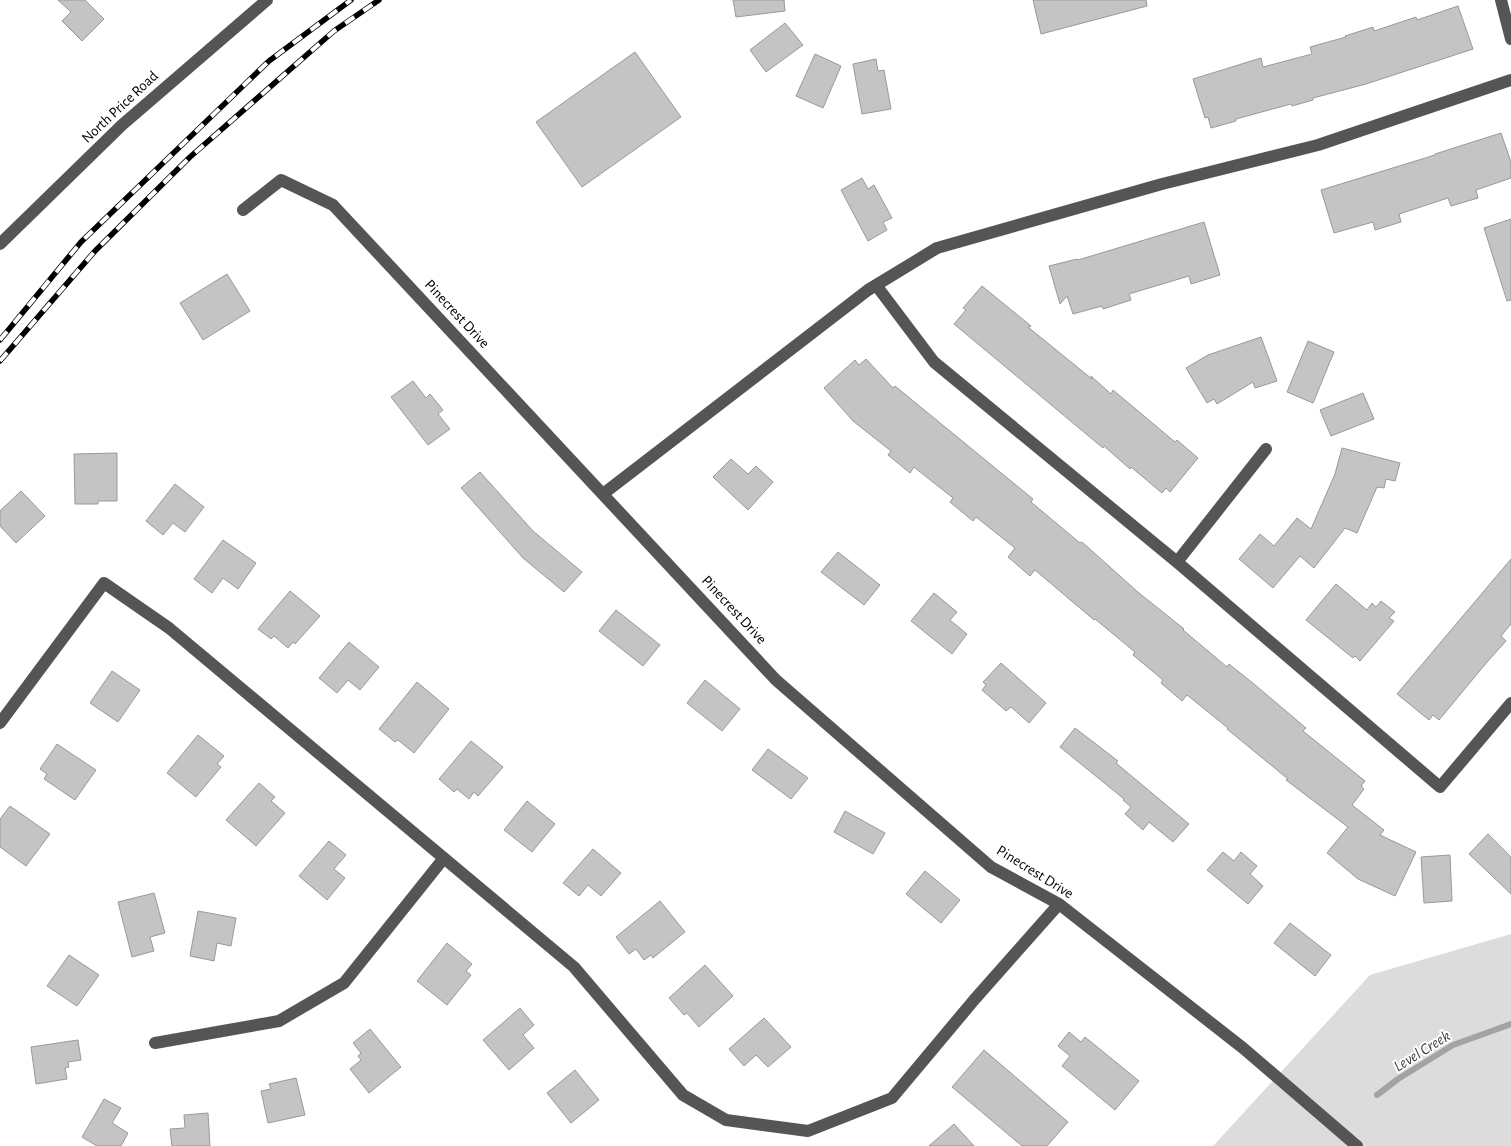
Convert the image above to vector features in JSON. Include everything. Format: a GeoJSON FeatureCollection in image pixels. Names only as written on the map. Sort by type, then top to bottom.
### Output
{"type":"FeatureCollection","features":[{"type":"Feature","properties":{"kind":"street","name":"North Price Road"},"geometry":{"type":"LineString","coordinates":[[0,244],[122,125],[267,0]]}},
{"type":"Feature","properties":{"kind":"street"},"geometry":{"type":"LineString","coordinates":[[1502,0],[1511,40]]}},
{"type":"Feature","properties":{"kind":"street"},"geometry":{"type":"LineString","coordinates":[[603,494],[876,285],[937,248],[1162,184],[1318,145],[1511,80]]}},
{"type":"Feature","properties":{"kind":"street","name":"Pinecrest Drive"},"geometry":{"type":"LineString","coordinates":[[242,210],[282,180],[333,204],[776,680],[991,867],[1059,904],[1243,1048],[1357,1146]]}},
{"type":"Feature","properties":{"kind":"street"},"geometry":{"type":"LineString","coordinates":[[876,285],[934,362],[1176,562],[1440,787],[1511,703]]}},
{"type":"Feature","properties":{"kind":"street"},"geometry":{"type":"LineString","coordinates":[[1176,562],[1266,449]]}},
{"type":"Feature","properties":{"kind":"street"},"geometry":{"type":"LineString","coordinates":[[0,723],[104,583],[169,628],[574,967],[683,1095],[726,1120],[808,1131],[892,1098],[974,1000],[1059,904]]}},
{"type":"Feature","properties":{"kind":"street"},"geometry":{"type":"LineString","coordinates":[[155,1043],[279,1021],[344,983],[444,858]]}},
{"type":"Feature","properties":{"kind":"shaded area"},"geometry":{"type":"Polygon","coordinates":[[[1511,934],[1511,1146],[1213,1146],[1370,975],[1511,934]]]}},
{"type":"Feature","properties":{"kind":"building"},"geometry":{"type":"Polygon","coordinates":[[[58,0],[85,0],[104,19],[82,41],[62,21],[71,12],[58,0]]]}},
{"type":"Feature","properties":{"kind":"building"},"geometry":{"type":"Polygon","coordinates":[[[733,0],[784,0],[785,11],[736,17],[733,0]]]}},
{"type":"Feature","properties":{"kind":"building"},"geometry":{"type":"Polygon","coordinates":[[[1033,0],[1146,0],[1147,6],[1041,34],[1033,0]]]}},
{"type":"Feature","properties":{"kind":"building"},"geometry":{"type":"Polygon","coordinates":[[[1458,6],[1473,49],[1366,84],[1313,98],[1313,100],[1236,119],[1236,121],[1211,128],[1208,117],[1205,118],[1193,79],[1261,58],[1263,67],[1312,54],[1310,47],[1373,27],[1374,31],[1416,17],[1417,20],[1458,6]]]}},
{"type":"Feature","properties":{"kind":"building"},"geometry":{"type":"Polygon","coordinates":[[[785,23],[803,45],[766,72],[750,50],[785,23]]]}},
{"type":"Feature","properties":{"kind":"building"},"geometry":{"type":"Polygon","coordinates":[[[635,52],[681,117],[582,187],[536,122],[635,52]]]}},
{"type":"Feature","properties":{"kind":"building"},"geometry":{"type":"Polygon","coordinates":[[[815,54],[841,66],[823,108],[796,96],[815,54]]]}},
{"type":"Feature","properties":{"kind":"building"},"geometry":{"type":"Polygon","coordinates":[[[876,59],[878,71],[884,70],[891,109],[862,114],[853,64],[876,59]]]}},
{"type":"Feature","properties":{"kind":"building"},"geometry":{"type":"Polygon","coordinates":[[[1501,133],[1511,162],[1511,178],[1476,190],[1478,198],[1451,206],[1448,198],[1399,214],[1401,222],[1375,230],[1373,222],[1334,233],[1321,190],[1501,133]]]}},
{"type":"Feature","properties":{"kind":"building"},"geometry":{"type":"Polygon","coordinates":[[[862,178],[868,189],[874,185],[892,218],[883,222],[887,230],[868,241],[841,190],[862,178]]]}},
{"type":"Feature","properties":{"kind":"building"},"geometry":{"type":"Polygon","coordinates":[[[1511,219],[1511,300],[1507,301],[1484,228],[1511,219]]]}},
{"type":"Feature","properties":{"kind":"building"},"geometry":{"type":"Polygon","coordinates":[[[1204,222],[1220,275],[1191,284],[1189,276],[1129,294],[1131,300],[1103,309],[1102,306],[1073,314],[1067,296],[1060,304],[1049,266],[1078,260],[1204,222]]]}},
{"type":"Feature","properties":{"kind":"building"},"geometry":{"type":"Polygon","coordinates":[[[227,274],[250,311],[203,340],[180,303],[227,274]]]}},
{"type":"Feature","properties":{"kind":"building"},"geometry":{"type":"Polygon","coordinates":[[[982,286],[1031,326],[1028,327],[1092,379],[1091,376],[1111,394],[1113,390],[1175,442],[1177,440],[1198,458],[1170,492],[1166,488],[1162,493],[1131,467],[1130,469],[1104,446],[1103,448],[954,324],[966,310],[963,308],[982,286]]]}},
{"type":"Feature","properties":{"kind":"building"},"geometry":{"type":"Polygon","coordinates":[[[1261,337],[1277,381],[1255,388],[1253,382],[1217,404],[1214,399],[1207,403],[1186,368],[1208,355],[1261,337]]]}},
{"type":"Feature","properties":{"kind":"building"},"geometry":{"type":"Polygon","coordinates":[[[1308,341],[1334,352],[1313,403],[1287,392],[1308,341]]]}},
{"type":"Feature","properties":{"kind":"building"},"geometry":{"type":"Polygon","coordinates":[[[866,359],[893,388],[895,386],[1033,499],[1031,502],[1080,543],[1082,542],[1227,667],[1229,664],[1254,684],[1306,728],[1303,731],[1365,781],[1361,786],[1364,789],[1352,805],[1384,830],[1380,835],[1416,852],[1395,896],[1358,879],[1327,853],[1348,827],[1286,780],[1288,779],[1187,695],[1182,701],[1161,683],[1163,680],[1133,655],[1135,652],[1035,570],[1030,576],[1008,557],[1015,548],[976,517],[973,521],[950,502],[953,498],[914,467],[910,473],[888,455],[891,451],[853,421],[824,388],[855,360],[859,365],[866,359]]]}},
{"type":"Feature","properties":{"kind":"building"},"geometry":{"type":"Polygon","coordinates":[[[413,381],[426,398],[430,394],[443,410],[438,414],[450,429],[428,445],[391,397],[413,381]]]}},
{"type":"Feature","properties":{"kind":"building"},"geometry":{"type":"Polygon","coordinates":[[[1363,393],[1374,419],[1331,436],[1320,410],[1363,393]]]}},
{"type":"Feature","properties":{"kind":"building"},"geometry":{"type":"Polygon","coordinates":[[[1342,448],[1400,463],[1395,481],[1386,479],[1384,488],[1377,487],[1357,533],[1345,528],[1314,568],[1300,556],[1273,588],[1239,559],[1260,534],[1274,546],[1297,518],[1311,529],[1335,474],[1342,448]]]}},
{"type":"Feature","properties":{"kind":"building"},"geometry":{"type":"Polygon","coordinates":[[[117,453],[117,501],[98,501],[98,504],[75,504],[74,454],[117,453]]]}},
{"type":"Feature","properties":{"kind":"building"},"geometry":{"type":"Polygon","coordinates":[[[731,459],[748,474],[756,466],[773,482],[748,510],[713,477],[731,459]]]}},
{"type":"Feature","properties":{"kind":"building"},"geometry":{"type":"Polygon","coordinates":[[[480,472],[533,531],[582,572],[564,592],[523,558],[461,488],[480,472]]]}},
{"type":"Feature","properties":{"kind":"building"},"geometry":{"type":"Polygon","coordinates":[[[175,484],[204,507],[185,532],[173,523],[163,535],[146,521],[175,484]]]}},
{"type":"Feature","properties":{"kind":"building"},"geometry":{"type":"Polygon","coordinates":[[[21,491],[45,516],[16,543],[0,526],[0,511],[21,491]]]}},
{"type":"Feature","properties":{"kind":"building"},"geometry":{"type":"Polygon","coordinates":[[[223,540],[256,563],[238,589],[223,578],[212,593],[194,579],[223,540]]]}},
{"type":"Feature","properties":{"kind":"building"},"geometry":{"type":"Polygon","coordinates":[[[838,552],[880,585],[864,605],[821,572],[838,552]]]}},
{"type":"Feature","properties":{"kind":"building"},"geometry":{"type":"Polygon","coordinates":[[[1511,559],[1511,624],[1501,636],[1506,641],[1439,720],[1433,715],[1429,720],[1397,694],[1511,559]]]}},
{"type":"Feature","properties":{"kind":"building"},"geometry":{"type":"Polygon","coordinates":[[[1336,584],[1367,610],[1372,603],[1376,607],[1381,601],[1395,612],[1389,618],[1394,621],[1360,661],[1355,656],[1353,658],[1306,620],[1336,584]]]}},
{"type":"Feature","properties":{"kind":"building"},"geometry":{"type":"Polygon","coordinates":[[[290,591],[320,616],[295,644],[293,642],[288,648],[274,636],[271,639],[258,629],[290,591]]]}},
{"type":"Feature","properties":{"kind":"building"},"geometry":{"type":"Polygon","coordinates":[[[934,593],[957,612],[950,620],[967,634],[952,654],[911,621],[934,593]]]}},
{"type":"Feature","properties":{"kind":"building"},"geometry":{"type":"Polygon","coordinates":[[[616,610],[660,645],[643,666],[599,631],[616,610]]]}},
{"type":"Feature","properties":{"kind":"building"},"geometry":{"type":"Polygon","coordinates":[[[349,642],[379,667],[360,690],[348,680],[337,693],[319,678],[349,642]]]}},
{"type":"Feature","properties":{"kind":"building"},"geometry":{"type":"Polygon","coordinates":[[[1001,663],[1046,703],[1029,723],[1011,707],[1006,711],[982,690],[986,685],[983,682],[1001,663]]]}},
{"type":"Feature","properties":{"kind":"building"},"geometry":{"type":"Polygon","coordinates":[[[112,671],[140,690],[118,722],[90,703],[112,671]]]}},
{"type":"Feature","properties":{"kind":"building"},"geometry":{"type":"Polygon","coordinates":[[[705,680],[740,709],[722,731],[687,703],[705,680]]]}},
{"type":"Feature","properties":{"kind":"building"},"geometry":{"type":"Polygon","coordinates":[[[417,682],[449,709],[414,753],[398,740],[395,742],[379,729],[417,682]]]}},
{"type":"Feature","properties":{"kind":"building"},"geometry":{"type":"Polygon","coordinates":[[[1075,728],[1118,761],[1116,763],[1189,824],[1173,842],[1149,822],[1143,830],[1125,814],[1131,807],[1124,799],[1060,747],[1075,728]]]}},
{"type":"Feature","properties":{"kind":"building"},"geometry":{"type":"Polygon","coordinates":[[[198,735],[224,756],[217,764],[221,767],[196,797],[167,773],[198,735]]]}},
{"type":"Feature","properties":{"kind":"building"},"geometry":{"type":"Polygon","coordinates":[[[471,741],[503,767],[478,796],[474,792],[469,799],[457,789],[454,792],[439,779],[471,741]]]}},
{"type":"Feature","properties":{"kind":"building"},"geometry":{"type":"Polygon","coordinates":[[[57,744],[96,770],[75,800],[44,779],[47,774],[40,769],[57,744]]]}},
{"type":"Feature","properties":{"kind":"building"},"geometry":{"type":"Polygon","coordinates":[[[768,749],[808,778],[791,799],[752,770],[768,749]]]}},
{"type":"Feature","properties":{"kind":"building"},"geometry":{"type":"Polygon","coordinates":[[[259,783],[275,797],[271,801],[285,813],[256,846],[226,820],[259,783]]]}},
{"type":"Feature","properties":{"kind":"building"},"geometry":{"type":"Polygon","coordinates":[[[527,801],[555,824],[532,852],[504,830],[527,801]]]}},
{"type":"Feature","properties":{"kind":"building"},"geometry":{"type":"Polygon","coordinates":[[[10,806],[50,834],[26,866],[0,847],[0,819],[10,806]]]}},
{"type":"Feature","properties":{"kind":"building"},"geometry":{"type":"Polygon","coordinates":[[[845,811],[885,833],[873,854],[834,832],[845,811]]]}},
{"type":"Feature","properties":{"kind":"building"},"geometry":{"type":"Polygon","coordinates":[[[1488,834],[1511,857],[1511,894],[1469,854],[1488,834]]]}},
{"type":"Feature","properties":{"kind":"building"},"geometry":{"type":"Polygon","coordinates":[[[329,841],[346,855],[334,869],[345,878],[327,900],[299,876],[329,841]]]}},
{"type":"Feature","properties":{"kind":"building"},"geometry":{"type":"Polygon","coordinates":[[[593,849],[621,873],[601,896],[588,885],[579,896],[563,883],[593,849]]]}},
{"type":"Feature","properties":{"kind":"building"},"geometry":{"type":"Polygon","coordinates":[[[1223,852],[1234,861],[1241,852],[1257,866],[1250,874],[1263,886],[1248,904],[1207,870],[1223,852]]]}},
{"type":"Feature","properties":{"kind":"building"},"geometry":{"type":"Polygon","coordinates":[[[1450,855],[1452,901],[1424,903],[1421,857],[1450,855]]]}},
{"type":"Feature","properties":{"kind":"building"},"geometry":{"type":"Polygon","coordinates":[[[925,871],[960,900],[941,923],[906,894],[925,871]]]}},
{"type":"Feature","properties":{"kind":"building"},"geometry":{"type":"Polygon","coordinates":[[[154,893],[165,933],[150,937],[154,951],[132,957],[118,902],[154,893]]]}},
{"type":"Feature","properties":{"kind":"building"},"geometry":{"type":"Polygon","coordinates":[[[660,901],[685,932],[653,958],[651,955],[644,960],[636,949],[629,954],[616,937],[660,901]]]}},
{"type":"Feature","properties":{"kind":"building"},"geometry":{"type":"Polygon","coordinates":[[[198,911],[236,918],[231,946],[217,943],[214,961],[190,956],[198,911]]]}},
{"type":"Feature","properties":{"kind":"building"},"geometry":{"type":"Polygon","coordinates":[[[1290,923],[1331,955],[1315,976],[1274,943],[1290,923]]]}},
{"type":"Feature","properties":{"kind":"building"},"geometry":{"type":"Polygon","coordinates":[[[447,943],[472,964],[466,971],[471,975],[447,1005],[417,981],[447,943]]]}},
{"type":"Feature","properties":{"kind":"building"},"geometry":{"type":"Polygon","coordinates":[[[69,955],[99,975],[77,1006],[47,986],[69,955]]]}},
{"type":"Feature","properties":{"kind":"building"},"geometry":{"type":"Polygon","coordinates":[[[705,965],[733,996],[699,1027],[687,1013],[684,1015],[669,998],[705,965]]]}},
{"type":"Feature","properties":{"kind":"building"},"geometry":{"type":"Polygon","coordinates":[[[520,1008],[534,1025],[523,1035],[534,1048],[509,1070],[483,1040],[520,1008]]]}},
{"type":"Feature","properties":{"kind":"building"},"geometry":{"type":"Polygon","coordinates":[[[764,1018],[791,1047],[768,1067],[756,1055],[744,1066],[729,1049],[764,1018]]]}},
{"type":"Feature","properties":{"kind":"building"},"geometry":{"type":"Polygon","coordinates":[[[370,1029],[401,1067],[369,1093],[350,1069],[361,1060],[358,1056],[361,1053],[353,1043],[370,1029]]]}},
{"type":"Feature","properties":{"kind":"building"},"geometry":{"type":"Polygon","coordinates":[[[1069,1032],[1081,1042],[1085,1037],[1139,1081],[1115,1110],[1062,1066],[1070,1056],[1058,1046],[1069,1032]]]}},
{"type":"Feature","properties":{"kind":"building"},"geometry":{"type":"Polygon","coordinates":[[[78,1040],[81,1060],[68,1062],[69,1067],[65,1068],[67,1079],[36,1084],[31,1047],[78,1040]]]}},
{"type":"Feature","properties":{"kind":"building"},"geometry":{"type":"Polygon","coordinates":[[[984,1050],[1068,1122],[1047,1146],[1022,1146],[952,1087],[984,1050]]]}},
{"type":"Feature","properties":{"kind":"building"},"geometry":{"type":"Polygon","coordinates":[[[575,1070],[599,1100],[571,1123],[547,1093],[575,1070]]]}},
{"type":"Feature","properties":{"kind":"building"},"geometry":{"type":"Polygon","coordinates":[[[296,1078],[305,1115],[268,1123],[261,1091],[271,1089],[269,1084],[296,1078]]]}},
{"type":"Feature","properties":{"kind":"building"},"geometry":{"type":"Polygon","coordinates":[[[104,1099],[121,1108],[112,1123],[128,1133],[121,1146],[97,1146],[82,1137],[104,1099]]]}},
{"type":"Feature","properties":{"kind":"building"},"geometry":{"type":"Polygon","coordinates":[[[208,1113],[210,1146],[172,1146],[170,1129],[185,1128],[184,1115],[208,1113]]]}},
{"type":"Feature","properties":{"kind":"building"},"geometry":{"type":"Polygon","coordinates":[[[954,1124],[974,1146],[929,1146],[954,1124]]]}},
{"type":"Feature","properties":{"kind":"waterway","name":"Level Creek"},"geometry":{"type":"LineString","coordinates":[[1377,1095],[1398,1079],[1453,1045],[1511,1024]]}},
{"type":"Feature","properties":{"kind":"railway"},"geometry":{"type":"LineString","coordinates":[[0,340],[81,242],[269,61],[351,0]]}},
{"type":"Feature","properties":{"kind":"railway"},"geometry":{"type":"LineString","coordinates":[[0,361],[95,251],[190,157],[334,31],[379,0]]}}]}
